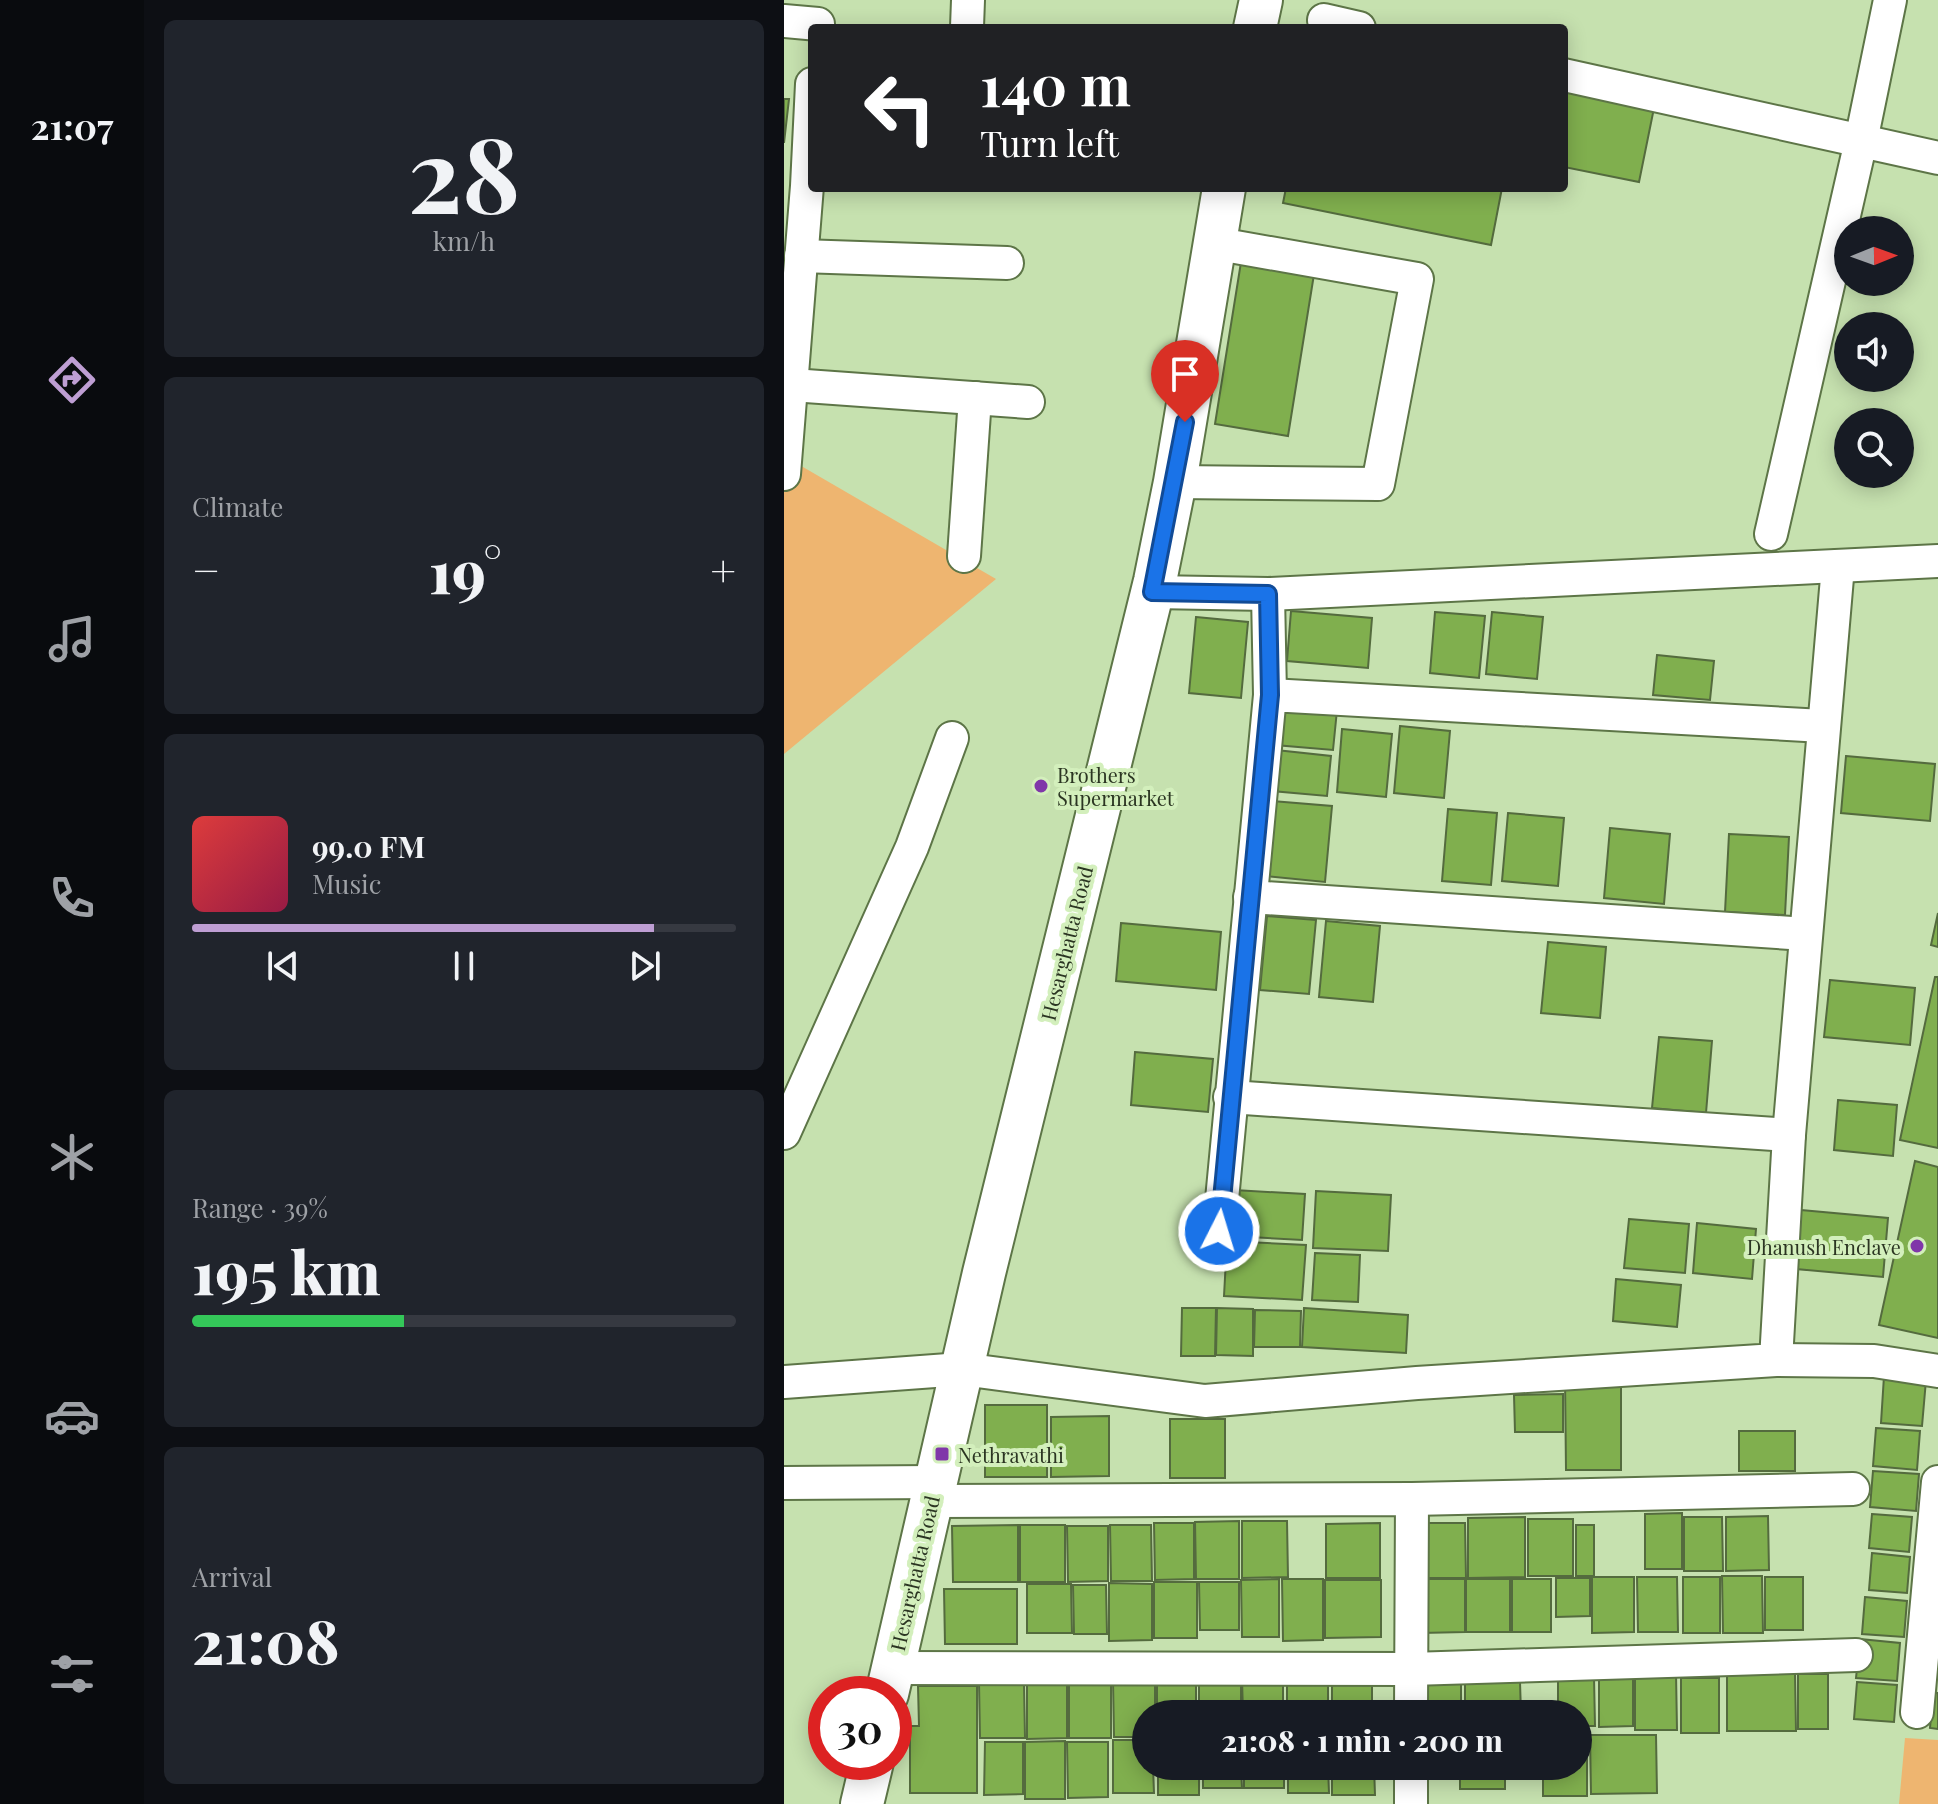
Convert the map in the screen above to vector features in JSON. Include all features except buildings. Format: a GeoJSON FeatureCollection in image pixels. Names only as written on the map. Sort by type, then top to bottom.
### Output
{"type":"FeatureCollection","features":[{"type":"Feature","properties":{"kind":"main road"},"geometry":{"type":"LineString","coordinates":[[1256,24],[1261,0]]}},
{"type":"Feature","properties":{"kind":"main road","name":"Hesarghatta Road"},"geometry":{"type":"LineString","coordinates":[[891,1676],[962,1369],[1152,592],[1175,482],[1223,192]]}},
{"type":"Feature","properties":{"kind":"main road"},"geometry":{"type":"LineString","coordinates":[[862,1804],[868,1780]]}},
{"type":"Feature","properties":{"kind":"street"},"geometry":{"type":"LineString","coordinates":[[1771,534],[1890,0]]}},
{"type":"Feature","properties":{"kind":"street"},"geometry":{"type":"LineString","coordinates":[[784,21],[818,17]]}},
{"type":"Feature","properties":{"kind":"street"},"geometry":{"type":"LineString","coordinates":[[1324,20],[1342,24]]}},
{"type":"Feature","properties":{"kind":"street"},"geometry":{"type":"LineString","coordinates":[[1568,76],[1938,158]]}},
{"type":"Feature","properties":{"kind":"street"},"geometry":{"type":"LineString","coordinates":[[784,474],[792,385],[790,311],[801,256],[796,184],[808,116]]}},
{"type":"Feature","properties":{"kind":"street"},"geometry":{"type":"LineString","coordinates":[[1175,482],[1378,484],[1417,279],[1213,243]]}},
{"type":"Feature","properties":{"kind":"street"},"geometry":{"type":"LineString","coordinates":[[801,256],[1007,263]]}},
{"type":"Feature","properties":{"kind":"street"},"geometry":{"type":"LineString","coordinates":[[792,385],[1028,402]]}},
{"type":"Feature","properties":{"kind":"street"},"geometry":{"type":"LineString","coordinates":[[964,556],[975,398]]}},
{"type":"Feature","properties":{"kind":"street"},"geometry":{"type":"LineString","coordinates":[[1152,592],[1268,594],[1938,561]]}},
{"type":"Feature","properties":{"kind":"street"},"geometry":{"type":"LineString","coordinates":[[1776,1360],[1789,1135],[1838,566]]}},
{"type":"Feature","properties":{"kind":"street"},"geometry":{"type":"LineString","coordinates":[[1219,1231],[1270,695],[1268,594]]}},
{"type":"Feature","properties":{"kind":"street"},"geometry":{"type":"LineString","coordinates":[[1270,695],[1823,726]]}},
{"type":"Feature","properties":{"kind":"street"},"geometry":{"type":"LineString","coordinates":[[784,1133],[792,1087],[912,847],[952,738]]}},
{"type":"Feature","properties":{"kind":"street"},"geometry":{"type":"LineString","coordinates":[[1250,897],[1806,934]]}},
{"type":"Feature","properties":{"kind":"street"},"geometry":{"type":"LineString","coordinates":[[1230,1097],[1789,1135]]}},
{"type":"Feature","properties":{"kind":"street"},"geometry":{"type":"LineString","coordinates":[[784,1382],[962,1369],[1205,1401],[1417,1383],[1776,1360],[1874,1361],[1938,1371]]}},
{"type":"Feature","properties":{"kind":"street"},"geometry":{"type":"LineString","coordinates":[[1917,1712],[1938,1482]]}},
{"type":"Feature","properties":{"kind":"street"},"geometry":{"type":"LineString","coordinates":[[784,1483],[933,1492],[1412,1499],[1853,1489]]}},
{"type":"Feature","properties":{"kind":"street"},"geometry":{"type":"LineString","coordinates":[[1411,1700],[1412,1499]]}},
{"type":"Feature","properties":{"kind":"street"},"geometry":{"type":"LineString","coordinates":[[912,1680],[1856,1655]]}},
{"type":"Feature","properties":{"kind":"street"},"geometry":{"type":"LineString","coordinates":[[1411,1780],[1411,1804]]}},
{"type":"Feature","properties":{"kind":"shaded area"},"geometry":{"type":"Polygon","coordinates":[[[784,456],[996,579],[784,754],[784,456]]]}},
{"type":"Feature","properties":{"kind":"shaded area"},"geometry":{"type":"Polygon","coordinates":[[[1905,1738],[1938,1740],[1938,1804],[1899,1804],[1905,1738]]]}},
{"type":"Feature","properties":{"kind":"place","name":"Brothers Supermarket"},"geometry":{"type":"Point","coordinates":[1041,786]}},
{"type":"Feature","properties":{"kind":"place","name":"Dhanush Enclave"},"geometry":{"type":"Point","coordinates":[1917,1246]}},
{"type":"Feature","properties":{"kind":"place","name":"Nethravathi"},"geometry":{"type":"Point","coordinates":[942,1454]}},
{"type":"Feature","properties":{"kind":"route"},"geometry":{"type":"LineString","coordinates":[[1185,422],[1152,592],[1268,594],[1270,695],[1219,1231]]}}]}
